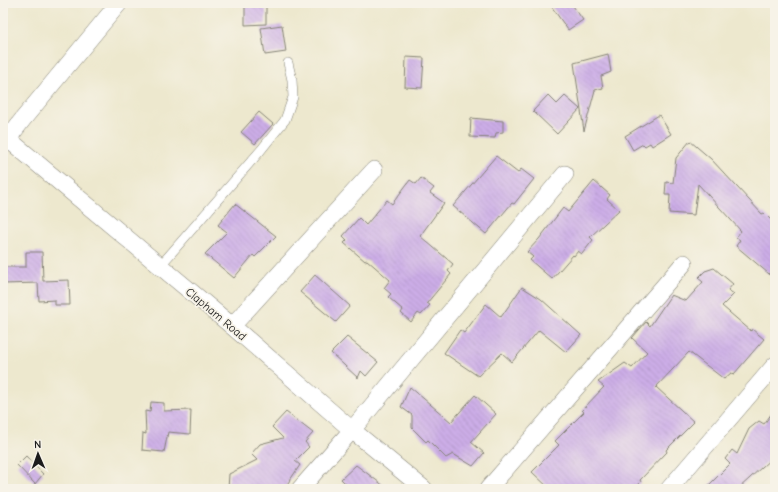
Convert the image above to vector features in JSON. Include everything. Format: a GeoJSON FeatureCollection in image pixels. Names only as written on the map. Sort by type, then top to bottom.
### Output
{"type":"FeatureCollection","features":[{"type":"Feature","properties":{"kind":"street"},"geometry":{"type":"LineString","coordinates":[[5,142],[119,3]]}},
{"type":"Feature","properties":{"kind":"street","name":"Clapham Road"},"geometry":{"type":"LineString","coordinates":[[5,142],[160,266],[352,430],[424,489]]}},
{"type":"Feature","properties":{"kind":"street"},"geometry":{"type":"LineString","coordinates":[[232,326],[374,170]]}},
{"type":"Feature","properties":{"kind":"street"},"geometry":{"type":"LineString","coordinates":[[300,489],[352,430],[565,174]]}},
{"type":"Feature","properties":{"kind":"street"},"geometry":{"type":"LineString","coordinates":[[488,489],[684,263]]}},
{"type":"Feature","properties":{"kind":"street"},"geometry":{"type":"LineString","coordinates":[[669,489],[775,365]]}},
{"type":"Feature","properties":{"kind":"lane"},"geometry":{"type":"LineString","coordinates":[[160,266],[261,150],[285,120],[293,97],[292,80],[288,63]]}},
{"type":"Feature","properties":{"kind":"building"},"geometry":{"type":"Polygon","coordinates":[[[245,3],[266,3],[266,24],[245,25],[245,3]]]}},
{"type":"Feature","properties":{"kind":"building"},"geometry":{"type":"Polygon","coordinates":[[[549,3],[571,3],[583,20],[568,30],[549,3]]]}},
{"type":"Feature","properties":{"kind":"building"},"geometry":{"type":"Polygon","coordinates":[[[282,25],[286,52],[265,55],[261,28],[282,25]]]}},
{"type":"Feature","properties":{"kind":"building"},"geometry":{"type":"Polygon","coordinates":[[[608,54],[611,72],[601,76],[603,88],[595,90],[584,131],[574,63],[608,54]]]}},
{"type":"Feature","properties":{"kind":"building"},"geometry":{"type":"Polygon","coordinates":[[[406,57],[424,58],[422,88],[405,87],[406,57]]]}},
{"type":"Feature","properties":{"kind":"building"},"geometry":{"type":"Polygon","coordinates":[[[548,95],[557,104],[565,96],[580,109],[557,134],[533,111],[548,95]]]}},
{"type":"Feature","properties":{"kind":"building"},"geometry":{"type":"Polygon","coordinates":[[[259,112],[273,124],[255,144],[241,132],[259,112]]]}},
{"type":"Feature","properties":{"kind":"building"},"geometry":{"type":"Polygon","coordinates":[[[659,115],[671,134],[652,146],[650,143],[645,146],[643,144],[633,150],[625,136],[659,115]]]}},
{"type":"Feature","properties":{"kind":"building"},"geometry":{"type":"Polygon","coordinates":[[[471,118],[503,121],[503,132],[496,133],[495,138],[470,137],[471,118]]]}},
{"type":"Feature","properties":{"kind":"building"},"geometry":{"type":"Polygon","coordinates":[[[690,141],[711,159],[762,214],[764,213],[775,224],[775,279],[736,246],[740,240],[736,237],[741,231],[698,184],[694,215],[669,213],[670,195],[665,195],[666,182],[673,183],[676,158],[690,141]]]}},
{"type":"Feature","properties":{"kind":"building"},"geometry":{"type":"Polygon","coordinates":[[[496,156],[518,173],[521,169],[534,179],[514,204],[512,203],[486,234],[453,206],[496,156]]]}},
{"type":"Feature","properties":{"kind":"building"},"geometry":{"type":"Polygon","coordinates":[[[421,178],[434,188],[430,193],[444,203],[420,236],[453,264],[448,271],[451,274],[427,303],[430,305],[421,315],[418,313],[411,322],[401,313],[403,310],[388,297],[391,294],[384,288],[390,280],[344,243],[347,240],[343,236],[359,218],[366,225],[387,200],[392,204],[410,180],[416,184],[421,178]]]}},
{"type":"Feature","properties":{"kind":"building"},"geometry":{"type":"Polygon","coordinates":[[[594,181],[610,195],[607,199],[619,210],[590,237],[593,240],[582,254],[578,251],[574,256],[573,255],[552,279],[530,260],[533,257],[527,252],[563,208],[568,212],[594,181]]]}},
{"type":"Feature","properties":{"kind":"building"},"geometry":{"type":"Polygon","coordinates":[[[235,204],[276,236],[255,257],[253,255],[234,278],[205,254],[227,232],[218,225],[235,204]]]}},
{"type":"Feature","properties":{"kind":"building"},"geometry":{"type":"Polygon","coordinates":[[[26,252],[42,252],[43,281],[69,280],[70,305],[55,305],[55,300],[39,301],[38,283],[3,284],[3,267],[26,267],[26,252]]]}},
{"type":"Feature","properties":{"kind":"building"},"geometry":{"type":"Polygon","coordinates":[[[714,268],[733,284],[728,290],[734,294],[722,306],[751,331],[752,329],[764,339],[734,374],[731,373],[724,379],[689,352],[656,387],[694,422],[666,450],[667,452],[640,480],[641,482],[634,489],[550,489],[532,472],[559,445],[555,441],[584,412],[582,410],[604,387],[598,382],[625,363],[632,368],[647,352],[632,338],[646,322],[650,326],[671,295],[686,301],[703,282],[698,278],[705,271],[714,268]]]}},
{"type":"Feature","properties":{"kind":"building"},"geometry":{"type":"Polygon","coordinates":[[[315,275],[350,306],[336,322],[300,292],[315,275]]]}},
{"type":"Feature","properties":{"kind":"building"},"geometry":{"type":"Polygon","coordinates":[[[522,287],[541,299],[581,335],[566,352],[539,330],[512,362],[502,353],[478,376],[444,353],[460,330],[464,333],[486,304],[501,317],[522,287]]]}},
{"type":"Feature","properties":{"kind":"building"},"geometry":{"type":"Polygon","coordinates":[[[347,337],[378,362],[366,376],[361,371],[358,378],[331,353],[347,337]]]}},
{"type":"Feature","properties":{"kind":"building"},"geometry":{"type":"Polygon","coordinates":[[[410,387],[451,422],[475,395],[496,414],[471,442],[484,453],[473,466],[453,454],[446,458],[428,440],[426,442],[412,428],[412,415],[401,407],[410,387]]]}},
{"type":"Feature","properties":{"kind":"building"},"geometry":{"type":"Polygon","coordinates":[[[151,402],[164,403],[164,411],[191,410],[190,434],[168,432],[164,452],[142,450],[143,433],[146,434],[145,411],[150,412],[151,402]]]}},
{"type":"Feature","properties":{"kind":"building"},"geometry":{"type":"Polygon","coordinates":[[[775,409],[774,456],[738,489],[705,489],[730,464],[725,459],[732,450],[737,454],[749,429],[759,421],[764,424],[775,409]]]}},
{"type":"Feature","properties":{"kind":"building"},"geometry":{"type":"Polygon","coordinates":[[[286,412],[313,433],[305,442],[309,447],[295,461],[300,465],[284,489],[228,489],[229,474],[257,460],[251,454],[260,444],[283,438],[272,427],[286,412]]]}},
{"type":"Feature","properties":{"kind":"building"},"geometry":{"type":"Polygon","coordinates":[[[26,456],[43,474],[35,484],[17,465],[26,456]]]}},
{"type":"Feature","properties":{"kind":"building"},"geometry":{"type":"Polygon","coordinates":[[[356,465],[388,489],[351,489],[341,479],[356,465]]]}}]}
